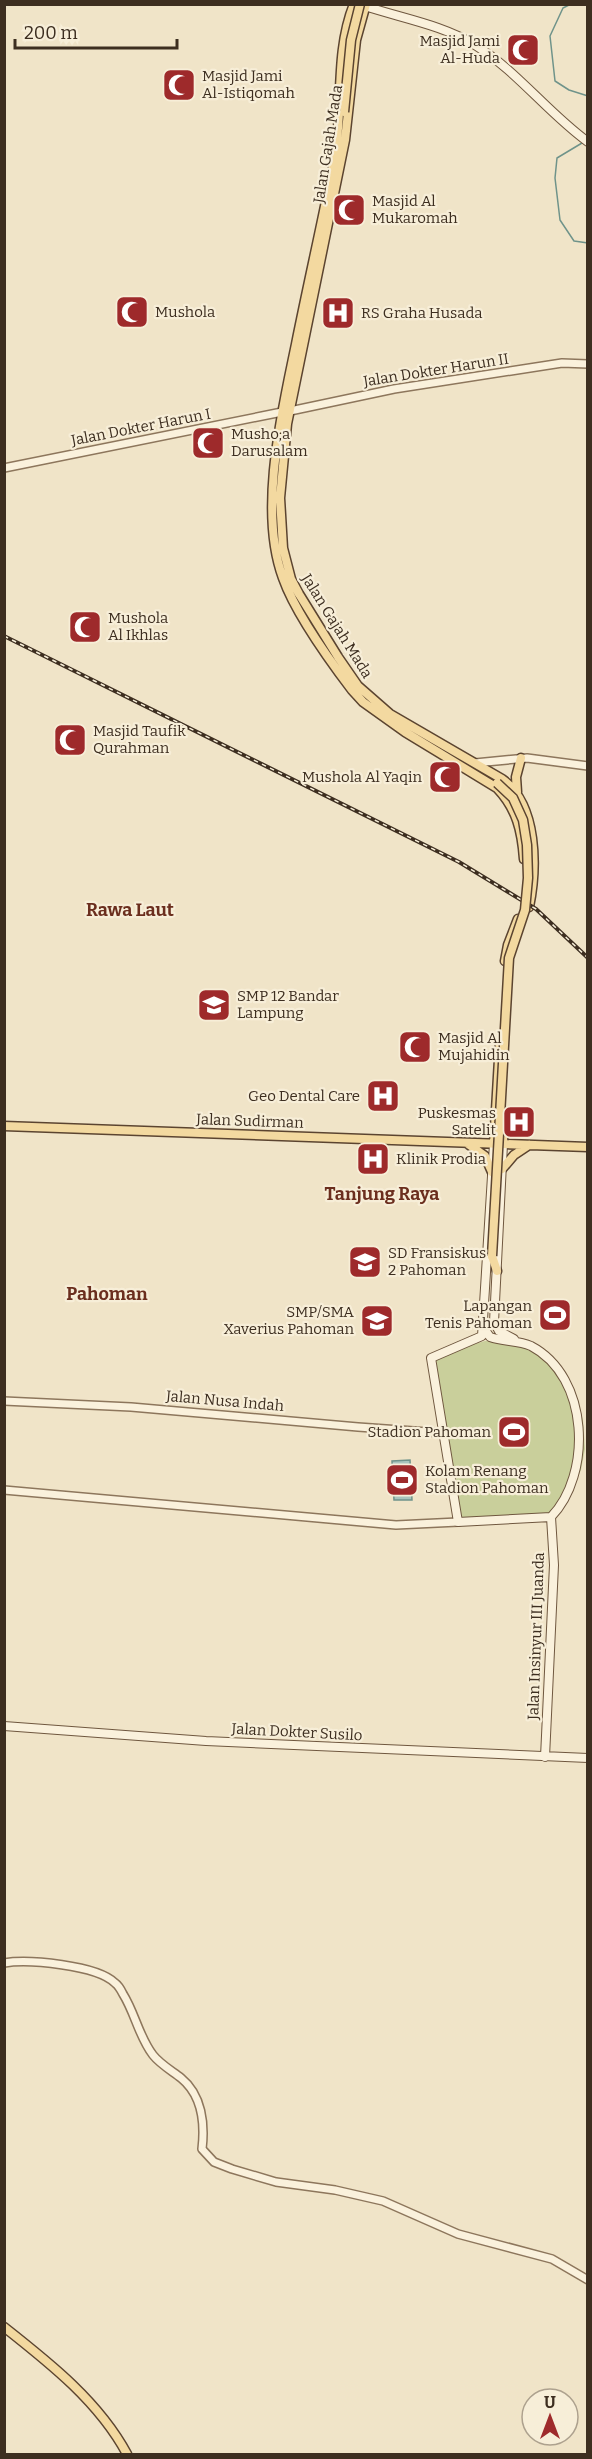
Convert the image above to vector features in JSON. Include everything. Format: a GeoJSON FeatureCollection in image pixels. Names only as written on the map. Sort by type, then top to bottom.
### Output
{"type":"FeatureCollection","features":[{"type":"Feature","properties":{"kind":"main road","name":"Jalan Gajah Mada"},"geometry":{"type":"LineString","coordinates":[[301,339],[334,158],[345,38],[354,4]]}},
{"type":"Feature","properties":{"kind":"main road","name":"Jalan Gajah Mada"},"geometry":{"type":"LineString","coordinates":[[364,5],[356,40],[347,127],[286,411],[274,534],[282,577],[305,620],[352,690],[363,702],[405,732],[494,780],[507,783],[519,798]]}},
{"type":"Feature","properties":{"kind":"main road"},"geometry":{"type":"LineString","coordinates":[[347,127],[344,114],[351,40],[364,5],[448,32],[475,45],[516,77],[584,140]]}},
{"type":"Feature","properties":{"kind":"main road"},"geometry":{"type":"LineString","coordinates":[[349,19],[352,28],[359,24]]}},
{"type":"Feature","properties":{"kind":"main road"},"geometry":{"type":"LineString","coordinates":[[345,38],[352,33],[356,40]]}},
{"type":"Feature","properties":{"kind":"main road"},"geometry":{"type":"LineString","coordinates":[[338,126],[344,114]]}},
{"type":"Feature","properties":{"kind":"main road","name":"Jalan Gajah Mada"},"geometry":{"type":"LineString","coordinates":[[277,498],[281,534],[291,579],[350,677],[373,701],[390,714],[472,763],[494,780],[512,806],[522,836],[525,886],[521,911],[508,945],[506,960],[494,1144]]}},
{"type":"Feature","properties":{"kind":"main road"},"geometry":{"type":"LineString","coordinates":[[494,1144],[482,1336],[431,1358],[458,1522],[551,1517],[560,1510],[574,1488],[583,1461],[585,1438],[581,1411],[570,1386],[554,1365],[531,1346],[499,1331],[494,1322],[512,958],[528,910],[532,880],[531,836],[519,798],[516,777],[521,758]]}},
{"type":"Feature","properties":{"kind":"main road"},"geometry":{"type":"LineString","coordinates":[[494,780],[513,798],[521,816],[526,835],[528,878],[525,910],[509,958],[492,1257],[496,1271]]}},
{"type":"Feature","properties":{"kind":"main road"},"geometry":{"type":"LineString","coordinates":[[512,806],[519,798]]}},
{"type":"Feature","properties":{"kind":"main road","name":"Jalan Sudirman"},"geometry":{"type":"LineString","coordinates":[[4,1126],[588,1148]]}},
{"type":"Feature","properties":{"kind":"main road"},"geometry":{"type":"LineString","coordinates":[[461,1143],[473,1146],[482,1154],[492,1172]]}},
{"type":"Feature","properties":{"kind":"main road"},"geometry":{"type":"LineString","coordinates":[[502,1169],[514,1155],[530,1145]]}},
{"type":"Feature","properties":{"kind":"main road"},"geometry":{"type":"LineString","coordinates":[[485,1270],[492,1257]]}},
{"type":"Feature","properties":{"kind":"main road"},"geometry":{"type":"LineString","coordinates":[[483,1327],[490,1337],[518,1341]]}},
{"type":"Feature","properties":{"kind":"main road","name":"Jalan Insinyur III Juanda"},"geometry":{"type":"LineString","coordinates":[[546,1757],[554,1565],[551,1517]]}},
{"type":"Feature","properties":{"kind":"main road","name":"Jalan Dokter Susilo"},"geometry":{"type":"LineString","coordinates":[[4,1726],[206,1741],[588,1758]]}},
{"type":"Feature","properties":{"kind":"main road"},"geometry":{"type":"LineString","coordinates":[[4,2327],[85,2396],[107,2423],[127,2454]]}},
{"type":"Feature","properties":{"kind":"street"},"geometry":{"type":"LineString","coordinates":[[346,4],[349,19]]}},
{"type":"Feature","properties":{"kind":"street","name":"Jalan Dokter Harun II"},"geometry":{"type":"LineString","coordinates":[[286,411],[394,389],[561,363],[588,364]]}},
{"type":"Feature","properties":{"kind":"street","name":"Jalan Dokter Harun I"},"geometry":{"type":"LineString","coordinates":[[4,468],[286,411]]}},
{"type":"Feature","properties":{"kind":"street"},"geometry":{"type":"LineString","coordinates":[[472,763],[521,758],[588,766]]}},
{"type":"Feature","properties":{"kind":"street"},"geometry":{"type":"LineString","coordinates":[[494,780],[492,766],[501,759]]}},
{"type":"Feature","properties":{"kind":"street","name":"Jalan Nusa Indah"},"geometry":{"type":"LineString","coordinates":[[4,1401],[131,1407],[442,1433]]}},
{"type":"Feature","properties":{"kind":"street"},"geometry":{"type":"LineString","coordinates":[[4,1490],[396,1525],[458,1522]]}},
{"type":"Feature","properties":{"kind":"street"},"geometry":{"type":"LineString","coordinates":[[4,1963],[46,1963],[68,1966],[93,1972],[115,1982],[124,1996],[146,2045],[155,2058],[183,2080],[196,2097],[203,2118],[202,2149],[214,2162],[276,2182],[335,2190],[383,2201],[458,2234],[552,2259],[588,2280]]}},
{"type":"Feature","properties":{"kind":"green space","name":"Stadion Pahoman"},"geometry":{"type":"Polygon","coordinates":[[[485,1341],[518,1341],[542,1354],[577,1401],[583,1420],[585,1449],[581,1470],[567,1500],[551,1517],[458,1522],[433,1359],[485,1341]]]}},
{"type":"Feature","properties":{"kind":"water","name":"Kolam Renang Stadion Pahoman"},"geometry":{"type":"Polygon","coordinates":[[[410,1460],[412,1500],[394,1500],[392,1461],[410,1460]]]}},
{"type":"Feature","properties":{"kind":"waterway"},"geometry":{"type":"LineString","coordinates":[[571,4],[563,8],[550,36],[555,81],[569,90],[588,96]]}},
{"type":"Feature","properties":{"kind":"waterway"},"geometry":{"type":"LineString","coordinates":[[582,143],[557,158],[555,178],[560,220],[574,241],[588,243]]}},
{"type":"Feature","properties":{"kind":"railway"},"geometry":{"type":"LineString","coordinates":[[4,636],[459,862],[536,909],[588,958]]}},
{"type":"Feature","properties":{"kind":"place","name":"Masjid Jami Al-Huda"},"geometry":{"type":"Point","coordinates":[523,50]}},
{"type":"Feature","properties":{"kind":"place","name":"Masjid Jami Al-Istiqomah"},"geometry":{"type":"Point","coordinates":[179,85]}},
{"type":"Feature","properties":{"kind":"place","name":"Masjid Al Mukaromah"},"geometry":{"type":"Point","coordinates":[349,210]}},
{"type":"Feature","properties":{"kind":"place","name":"Mushola"},"geometry":{"type":"Point","coordinates":[132,312]}},
{"type":"Feature","properties":{"kind":"place","name":"RS Graha Husada"},"geometry":{"type":"Point","coordinates":[338,313]}},
{"type":"Feature","properties":{"kind":"place","name":"Musho;a Darusalam"},"geometry":{"type":"Point","coordinates":[208,443]}},
{"type":"Feature","properties":{"kind":"place","name":"Mushola Al Ikhlas"},"geometry":{"type":"Point","coordinates":[85,627]}},
{"type":"Feature","properties":{"kind":"place","name":"Masjid Taufik Qurahman"},"geometry":{"type":"Point","coordinates":[70,740]}},
{"type":"Feature","properties":{"kind":"place","name":"Mushola Al Yaqin"},"geometry":{"type":"Point","coordinates":[445,777]}},
{"type":"Feature","properties":{"kind":"place","name":"SMP 12 Bandar Lampung"},"geometry":{"type":"Point","coordinates":[214,1005]}},
{"type":"Feature","properties":{"kind":"place","name":"Masjid Al Mujahidin"},"geometry":{"type":"Point","coordinates":[415,1047]}},
{"type":"Feature","properties":{"kind":"place","name":"Geo Dental Care"},"geometry":{"type":"Point","coordinates":[383,1096]}},
{"type":"Feature","properties":{"kind":"place","name":"Puskesmas Satelit"},"geometry":{"type":"Point","coordinates":[519,1122]}},
{"type":"Feature","properties":{"kind":"place","name":"Klinik Prodia"},"geometry":{"type":"Point","coordinates":[373,1159]}},
{"type":"Feature","properties":{"kind":"place","name":"SD Fransiskus 2 Pahoman"},"geometry":{"type":"Point","coordinates":[365,1262]}},
{"type":"Feature","properties":{"kind":"place","name":"Lapangan Tenis Pahoman"},"geometry":{"type":"Point","coordinates":[555,1315]}},
{"type":"Feature","properties":{"kind":"place","name":"SMP/SMA Xaverius Pahoman"},"geometry":{"type":"Point","coordinates":[377,1321]}},
{"type":"Feature","properties":{"kind":"place","name":"Stadion Pahoman"},"geometry":{"type":"Point","coordinates":[514,1432]}},
{"type":"Feature","properties":{"kind":"place","name":"Kolam Renang Stadion Pahoman"},"geometry":{"type":"Point","coordinates":[402,1480]}},
{"type":"Feature","properties":{"kind":"district","name":"Rawa Laut"},"geometry":{"type":"Point","coordinates":[130,910]}},
{"type":"Feature","properties":{"kind":"district","name":"Tanjung Raya"},"geometry":{"type":"Point","coordinates":[382,1194]}},
{"type":"Feature","properties":{"kind":"district","name":"Pahoman"},"geometry":{"type":"Point","coordinates":[107,1294]}}]}
